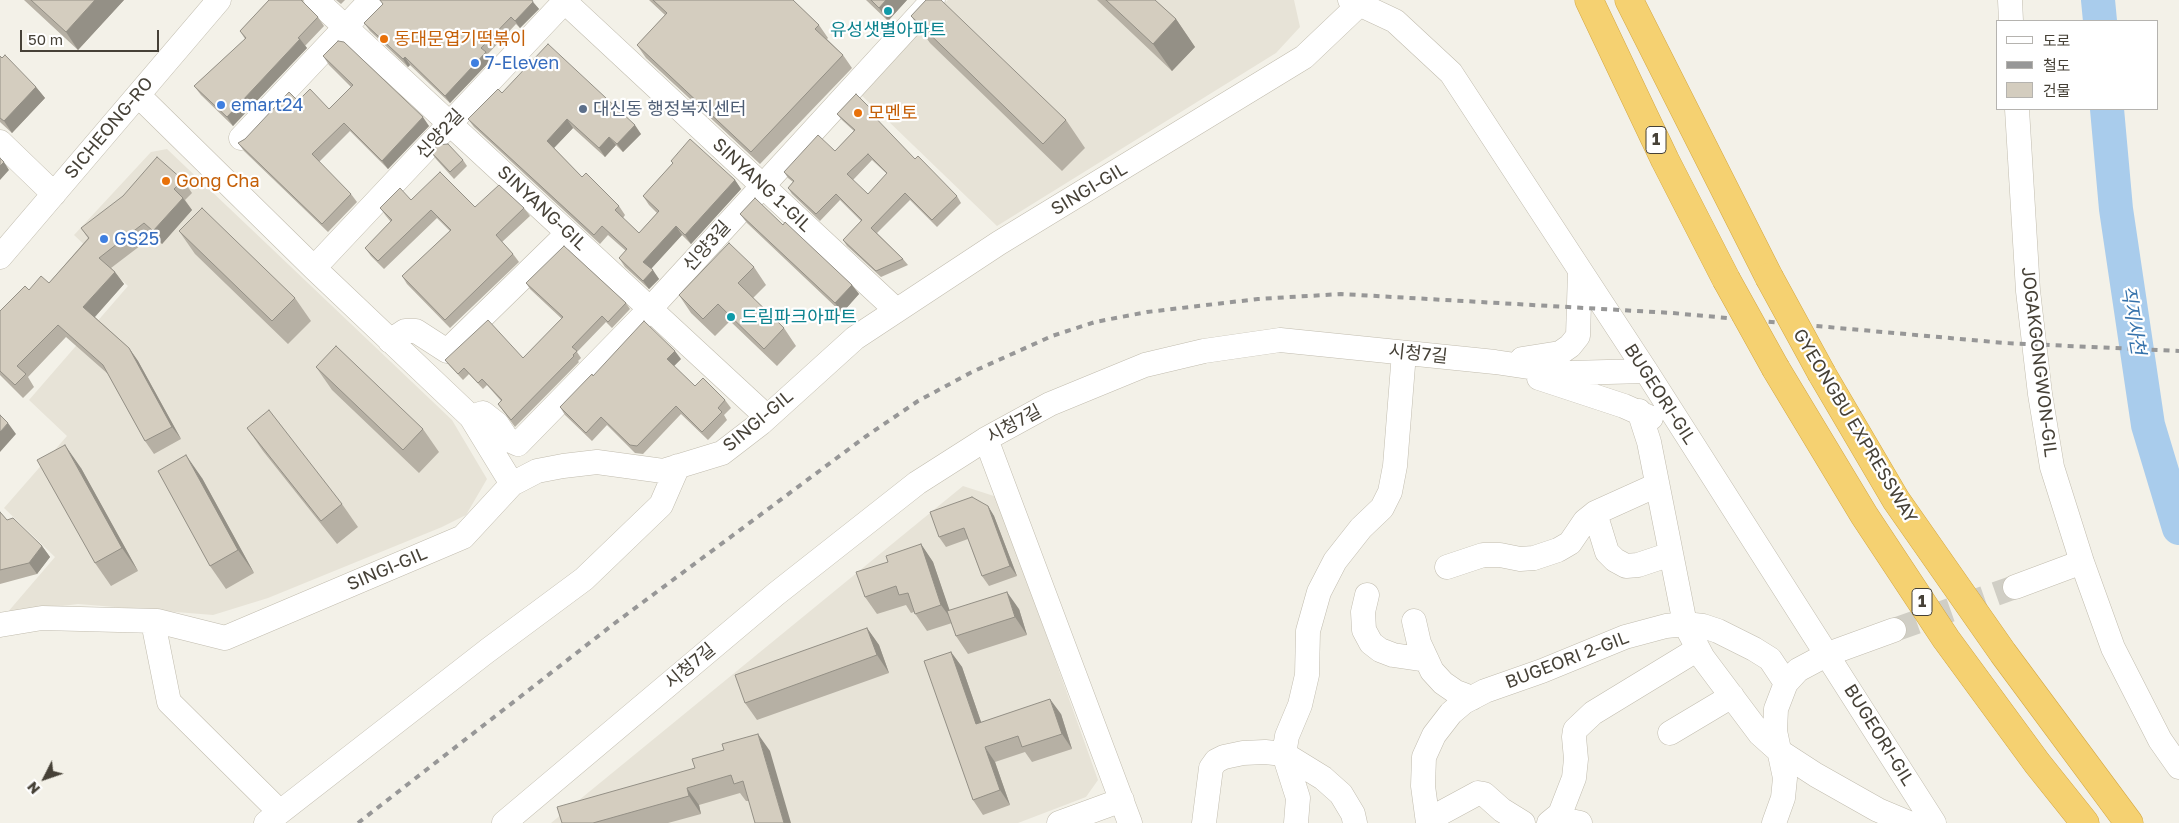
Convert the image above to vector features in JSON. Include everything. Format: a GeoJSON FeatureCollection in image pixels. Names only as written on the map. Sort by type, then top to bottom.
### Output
{"type":"FeatureCollection","features":[{"type":"Feature","properties":{"kind":"highway","name":"GYEONGBU EXPRESSWAY"},"geometry":{"type":"LineString","coordinates":[[1588,0],[1665,160],[1726,279],[1776,369],[1864,515],[1946,638],[2037,763],[2085,823]]}},
{"type":"Feature","properties":{"kind":"highway","name":"GYEONGBU EXPRESSWAY"},"geometry":{"type":"LineString","coordinates":[[1628,0],[1769,277],[1822,374],[1896,500],[2003,653],[2129,823]]}},
{"type":"Feature","properties":{"kind":"street","name":"SICHEONG-RO"},"geometry":{"type":"LineString","coordinates":[[0,257],[219,0]]}},
{"type":"Feature","properties":{"kind":"street","name":"SINYANG-GIL"},"geometry":{"type":"LineString","coordinates":[[316,0],[767,417]]}},
{"type":"Feature","properties":{"kind":"street"},"geometry":{"type":"LineString","coordinates":[[241,138],[371,0]]}},
{"type":"Feature","properties":{"kind":"street","name":"SINYANG 1-GIL"},"geometry":{"type":"LineString","coordinates":[[565,0],[762,186],[896,309]]}},
{"type":"Feature","properties":{"kind":"street","name":"신양2길"},"geometry":{"type":"LineString","coordinates":[[314,268],[565,0]]}},
{"type":"Feature","properties":{"kind":"street","name":"신양3길"},"geometry":{"type":"LineString","coordinates":[[471,417],[483,413],[497,424],[507,439],[518,444],[650,309],[934,0]]}},
{"type":"Feature","properties":{"kind":"street"},"geometry":{"type":"LineString","coordinates":[[2010,0],[2011,20]]}},
{"type":"Feature","properties":{"kind":"street","name":"BUGEORI-GIL"},"geometry":{"type":"LineString","coordinates":[[1358,1],[1396,22],[1451,73],[1646,371],[1934,823]]}},
{"type":"Feature","properties":{"kind":"street","name":"SINGI-GIL"},"geometry":{"type":"LineString","coordinates":[[0,625],[42,618],[157,621],[225,638],[463,537],[512,484],[537,471],[597,462],[664,471],[722,452],[767,417],[855,338],[896,309],[999,244],[1304,57],[1358,1]]}},
{"type":"Feature","properties":{"kind":"street"},"geometry":{"type":"LineString","coordinates":[[138,95],[314,268],[471,417],[512,484]]}},
{"type":"Feature","properties":{"kind":"street","name":"JOGAKGONGWON-GIL"},"geometry":{"type":"LineString","coordinates":[[2017,110],[2028,291],[2040,394],[2052,467],[2112,648],[2160,740],[2179,768]]}},
{"type":"Feature","properties":{"kind":"street"},"geometry":{"type":"LineString","coordinates":[[0,142],[54,194]]}},
{"type":"Feature","properties":{"kind":"street"},"geometry":{"type":"LineString","coordinates":[[390,341],[405,331],[416,331],[447,351],[568,233]]}},
{"type":"Feature","properties":{"kind":"street"},"geometry":{"type":"LineString","coordinates":[[1496,362],[1560,353],[1570,346],[1578,336],[1580,271]]}},
{"type":"Feature","properties":{"kind":"street","name":"시청7길"},"geometry":{"type":"LineString","coordinates":[[504,823],[776,594],[917,483],[986,440],[1050,404],[1145,365],[1204,351],[1280,340],[1496,362],[1569,373],[1646,371]]}},
{"type":"Feature","properties":{"kind":"street"},"geometry":{"type":"LineString","coordinates":[[1296,823],[1298,798],[1284,754],[1287,736],[1300,706],[1307,675],[1308,631],[1319,592],[1335,561],[1361,528],[1382,508],[1390,492],[1395,466],[1404,353]]}},
{"type":"Feature","properties":{"kind":"street"},"geometry":{"type":"LineString","coordinates":[[1496,362],[1639,411],[1666,430],[1713,478]]}},
{"type":"Feature","properties":{"kind":"street"},"geometry":{"type":"LineString","coordinates":[[1639,411],[1649,442],[1685,624],[1698,649],[1760,734],[1779,751],[1816,775],[1878,810],[1909,823]]}},
{"type":"Feature","properties":{"kind":"street"},"geometry":{"type":"LineString","coordinates":[[986,440],[1130,823]]}},
{"type":"Feature","properties":{"kind":"street"},"geometry":{"type":"LineString","coordinates":[[157,621],[155,632],[169,702],[272,818],[584,578],[661,505],[678,466]]}},
{"type":"Feature","properties":{"kind":"street"},"geometry":{"type":"LineString","coordinates":[[1447,566],[1483,555],[1500,555],[1520,559],[1534,558],[1558,550],[1570,543],[1585,521],[1595,513],[1657,485]]}},
{"type":"Feature","properties":{"kind":"street"},"geometry":{"type":"LineString","coordinates":[[1595,513],[1607,552],[1626,566],[1638,565],[1671,554]]}},
{"type":"Feature","properties":{"kind":"street"},"geometry":{"type":"LineString","coordinates":[[2015,586],[2082,562]]}},
{"type":"Feature","properties":{"kind":"street"},"geometry":{"type":"LineString","coordinates":[[1367,595],[1363,612],[1364,630],[1371,643],[1380,650],[1393,655],[1427,660]]}},
{"type":"Feature","properties":{"kind":"street"},"geometry":{"type":"LineString","coordinates":[[1414,621],[1419,643],[1432,671],[1442,683],[1456,692],[1472,698]]}},
{"type":"Feature","properties":{"kind":"street","name":"BUGEORI 2-GIL"},"geometry":{"type":"LineString","coordinates":[[1428,822],[1423,786],[1424,757],[1434,735],[1451,713],[1485,691],[1542,671],[1625,637],[1666,626],[1685,624],[1718,630],[1754,649],[1770,659],[1786,683]]}},
{"type":"Feature","properties":{"kind":"street"},"geometry":{"type":"LineString","coordinates":[[1774,823],[1783,798],[1785,778],[1775,731],[1776,709],[1786,683],[1798,670],[1828,654],[1894,630]]}},
{"type":"Feature","properties":{"kind":"street"},"geometry":{"type":"LineString","coordinates":[[1552,820],[1560,814],[1574,778],[1576,759],[1575,730],[1593,713],[1698,649]]}},
{"type":"Feature","properties":{"kind":"street"},"geometry":{"type":"LineString","coordinates":[[1670,733],[1732,696]]}},
{"type":"Feature","properties":{"kind":"street"},"geometry":{"type":"LineString","coordinates":[[1204,823],[1210,768],[1216,761],[1224,757],[1243,753],[1265,752],[1284,754],[1323,778],[1341,794],[1353,814],[1355,823]]}},
{"type":"Feature","properties":{"kind":"street"},"geometry":{"type":"LineString","coordinates":[[1428,822],[1478,793],[1484,794],[1502,810],[1523,823]]}},
{"type":"Feature","properties":{"kind":"street"},"geometry":{"type":"LineString","coordinates":[[1059,823],[1122,800]]}},
{"type":"Feature","properties":{"kind":"street"},"geometry":{"type":"LineString","coordinates":[[1552,820],[1580,823]]}},
{"type":"Feature","properties":{"kind":"shaded area"},"geometry":{"type":"Polygon","coordinates":[[[948,0],[1294,0],[1300,27],[1276,53],[997,226],[857,91],[948,0]]]}},
{"type":"Feature","properties":{"kind":"shaded area"},"geometry":{"type":"Polygon","coordinates":[[[167,149],[452,420],[487,479],[466,515],[442,527],[268,598],[213,615],[78,604],[7,613],[55,557],[4,508],[67,436],[29,400],[128,286],[74,235],[151,152],[167,149]]]}},
{"type":"Feature","properties":{"kind":"shaded area"},"geometry":{"type":"Polygon","coordinates":[[[963,486],[997,497],[1098,780],[1086,797],[1018,823],[551,823],[963,486]]]}},
{"type":"Feature","properties":{"kind":"building"},"geometry":{"type":"Polygon","coordinates":[[[31,0],[95,0],[66,32],[31,0]]]}},
{"type":"Feature","properties":{"kind":"building"},"geometry":{"type":"Polygon","coordinates":[[[269,0],[301,0],[318,17],[227,117],[194,86],[246,38],[240,31],[269,0]]]}},
{"type":"Feature","properties":{"kind":"building"},"geometry":{"type":"Polygon","coordinates":[[[380,0],[532,0],[533,2],[515,21],[511,17],[481,48],[486,52],[445,96],[405,57],[403,59],[364,23],[383,4],[380,0]]]}},
{"type":"Feature","properties":{"kind":"building"},"geometry":{"type":"Polygon","coordinates":[[[653,0],[793,0],[819,25],[815,29],[843,55],[751,152],[637,45],[667,13],[653,0]]]}},
{"type":"Feature","properties":{"kind":"building"},"geometry":{"type":"Polygon","coordinates":[[[871,0],[886,0],[879,8],[871,0]]]}},
{"type":"Feature","properties":{"kind":"building"},"geometry":{"type":"Polygon","coordinates":[[[926,0],[941,0],[1066,120],[1043,144],[911,16],[926,0]]]}},
{"type":"Feature","properties":{"kind":"building"},"geometry":{"type":"Polygon","coordinates":[[[1106,0],[1155,0],[1176,19],[1153,44],[1106,0]]]}},
{"type":"Feature","properties":{"kind":"building"},"geometry":{"type":"Polygon","coordinates":[[[338,41],[344,42],[423,117],[382,161],[344,123],[312,154],[351,194],[322,224],[238,143],[245,139],[289,92],[298,101],[310,89],[329,109],[353,85],[323,56],[338,41]]]}},
{"type":"Feature","properties":{"kind":"building"},"geometry":{"type":"Polygon","coordinates":[[[548,44],[635,125],[617,144],[609,137],[599,148],[567,119],[547,141],[582,177],[586,173],[619,206],[615,210],[639,233],[659,211],[643,196],[673,163],[671,161],[690,139],[735,180],[685,235],[676,226],[643,262],[653,270],[643,281],[619,258],[627,249],[602,226],[594,235],[468,119],[498,89],[502,93],[548,44]]]}},
{"type":"Feature","properties":{"kind":"building"},"geometry":{"type":"Polygon","coordinates":[[[5,55],[36,87],[4,121],[0,118],[0,56],[2,58],[5,55]]]}},
{"type":"Feature","properties":{"kind":"building"},"geometry":{"type":"Polygon","coordinates":[[[856,94],[871,109],[869,111],[915,159],[918,156],[957,196],[932,220],[905,193],[871,228],[903,259],[876,271],[843,240],[862,220],[836,194],[816,214],[788,188],[794,181],[784,172],[818,135],[835,151],[855,130],[837,114],[856,94]],[[868,154],[847,174],[868,194],[887,173],[868,154]]]}},
{"type":"Feature","properties":{"kind":"building"},"geometry":{"type":"Polygon","coordinates":[[[448,144],[463,160],[450,172],[431,152],[437,145],[448,144]]]}},
{"type":"Feature","properties":{"kind":"building"},"geometry":{"type":"Polygon","coordinates":[[[157,157],[183,180],[174,189],[183,198],[153,231],[144,223],[99,258],[115,272],[83,307],[129,348],[172,427],[145,441],[103,365],[58,325],[17,366],[26,374],[15,385],[0,371],[0,311],[25,286],[29,290],[41,276],[49,283],[89,238],[81,228],[123,196],[157,157]]]}},
{"type":"Feature","properties":{"kind":"building"},"geometry":{"type":"Polygon","coordinates":[[[0,158],[4,162],[0,166],[0,158]]]}},
{"type":"Feature","properties":{"kind":"building"},"geometry":{"type":"Polygon","coordinates":[[[440,172],[475,207],[499,185],[524,208],[496,235],[513,254],[445,320],[402,276],[451,230],[431,210],[378,261],[365,248],[392,220],[380,208],[400,188],[411,200],[440,172]]]}},
{"type":"Feature","properties":{"kind":"building"},"geometry":{"type":"Polygon","coordinates":[[[755,198],[783,225],[785,222],[852,285],[835,303],[740,214],[755,198]]]}},
{"type":"Feature","properties":{"kind":"building"},"geometry":{"type":"Polygon","coordinates":[[[202,208],[295,298],[272,321],[179,231],[202,208]]]}},
{"type":"Feature","properties":{"kind":"building"},"geometry":{"type":"Polygon","coordinates":[[[729,243],[754,267],[738,283],[784,328],[764,349],[718,304],[703,319],[679,295],[729,243]]]}},
{"type":"Feature","properties":{"kind":"building"},"geometry":{"type":"Polygon","coordinates":[[[564,246],[626,303],[608,322],[602,316],[572,347],[577,351],[574,356],[511,420],[498,404],[502,400],[482,379],[478,383],[464,368],[458,374],[445,360],[488,320],[523,358],[563,317],[526,283],[564,246]]]}},
{"type":"Feature","properties":{"kind":"building"},"geometry":{"type":"Polygon","coordinates":[[[644,321],[675,351],[667,359],[695,386],[703,378],[725,400],[718,408],[722,412],[702,432],[676,406],[637,446],[630,445],[601,417],[586,433],[560,407],[592,374],[593,376],[644,321]]]}},
{"type":"Feature","properties":{"kind":"building"},"geometry":{"type":"Polygon","coordinates":[[[336,346],[423,429],[403,450],[316,367],[336,346]]]}},
{"type":"Feature","properties":{"kind":"building"},"geometry":{"type":"Polygon","coordinates":[[[269,410],[342,504],[321,521],[247,428],[269,410]]]}},
{"type":"Feature","properties":{"kind":"building"},"geometry":{"type":"Polygon","coordinates":[[[0,415],[8,423],[0,432],[0,415]]]}},
{"type":"Feature","properties":{"kind":"building"},"geometry":{"type":"Polygon","coordinates":[[[65,445],[122,548],[95,563],[37,460],[65,445]]]}},
{"type":"Feature","properties":{"kind":"building"},"geometry":{"type":"Polygon","coordinates":[[[186,455],[238,550],[210,566],[158,471],[186,455]]]}},
{"type":"Feature","properties":{"kind":"building"},"geometry":{"type":"Polygon","coordinates":[[[972,497],[988,506],[1010,566],[982,576],[964,528],[939,537],[930,512],[972,497]]]}},
{"type":"Feature","properties":{"kind":"building"},"geometry":{"type":"Polygon","coordinates":[[[0,512],[7,520],[13,518],[42,546],[29,563],[0,570],[0,512]]]}},
{"type":"Feature","properties":{"kind":"building"},"geometry":{"type":"Polygon","coordinates":[[[921,544],[941,605],[915,614],[908,593],[899,595],[896,586],[865,597],[856,572],[888,562],[886,556],[921,544]]]}},
{"type":"Feature","properties":{"kind":"building"},"geometry":{"type":"Polygon","coordinates":[[[1007,592],[1015,617],[956,636],[947,611],[1007,592]]]}},
{"type":"Feature","properties":{"kind":"building"},"geometry":{"type":"Polygon","coordinates":[[[867,628],[877,655],[745,703],[735,675],[867,628]]]}},
{"type":"Feature","properties":{"kind":"building"},"geometry":{"type":"Polygon","coordinates":[[[951,652],[976,724],[1050,699],[1062,734],[1022,747],[1018,736],[985,747],[1000,790],[973,800],[924,661],[951,652]]]}},
{"type":"Feature","properties":{"kind":"building"},"geometry":{"type":"Polygon","coordinates":[[[758,734],[784,823],[755,823],[743,781],[734,784],[731,775],[687,788],[689,796],[593,823],[562,823],[557,807],[695,768],[692,759],[724,750],[722,744],[758,734]]]}},
{"type":"Feature","properties":{"kind":"waterway","name":"직지사천"},"geometry":{"type":"LineString","coordinates":[[2098,0],[2100,20]]}},
{"type":"Feature","properties":{"kind":"waterway","name":"직지사천"},"geometry":{"type":"LineString","coordinates":[[2107,110],[2116,209],[2148,425],[2179,528]]}},
{"type":"Feature","properties":{"kind":"tunnel"},"geometry":{"type":"LineString","coordinates":[[1894,630],[2015,587]]}},
{"type":"Feature","properties":{"kind":"railway"},"geometry":{"type":"LineString","coordinates":[[358,823],[615,623],[865,437],[918,401],[972,372],[1052,336],[1095,322],[1147,312],[1258,299],[1341,294],[1672,313],[2005,343],[2179,351]]}},
{"type":"Feature","properties":{"kind":"place","name":"유성샛별아파트"},"geometry":{"type":"Point","coordinates":[888,11]}},
{"type":"Feature","properties":{"kind":"place","name":"동대문엽기떡볶이"},"geometry":{"type":"Point","coordinates":[384,39]}},
{"type":"Feature","properties":{"kind":"place","name":"7-Eleven"},"geometry":{"type":"Point","coordinates":[475,63]}},
{"type":"Feature","properties":{"kind":"place","name":"emart24"},"geometry":{"type":"Point","coordinates":[221,105]}},
{"type":"Feature","properties":{"kind":"place","name":"대신동 행정복지센터"},"geometry":{"type":"Point","coordinates":[583,109]}},
{"type":"Feature","properties":{"kind":"place","name":"모멘토"},"geometry":{"type":"Point","coordinates":[858,113]}},
{"type":"Feature","properties":{"kind":"place","name":"Gong Cha"},"geometry":{"type":"Point","coordinates":[166,181]}},
{"type":"Feature","properties":{"kind":"place","name":"GS25"},"geometry":{"type":"Point","coordinates":[104,239]}},
{"type":"Feature","properties":{"kind":"place","name":"드림파크아파트"},"geometry":{"type":"Point","coordinates":[731,317]}}]}
